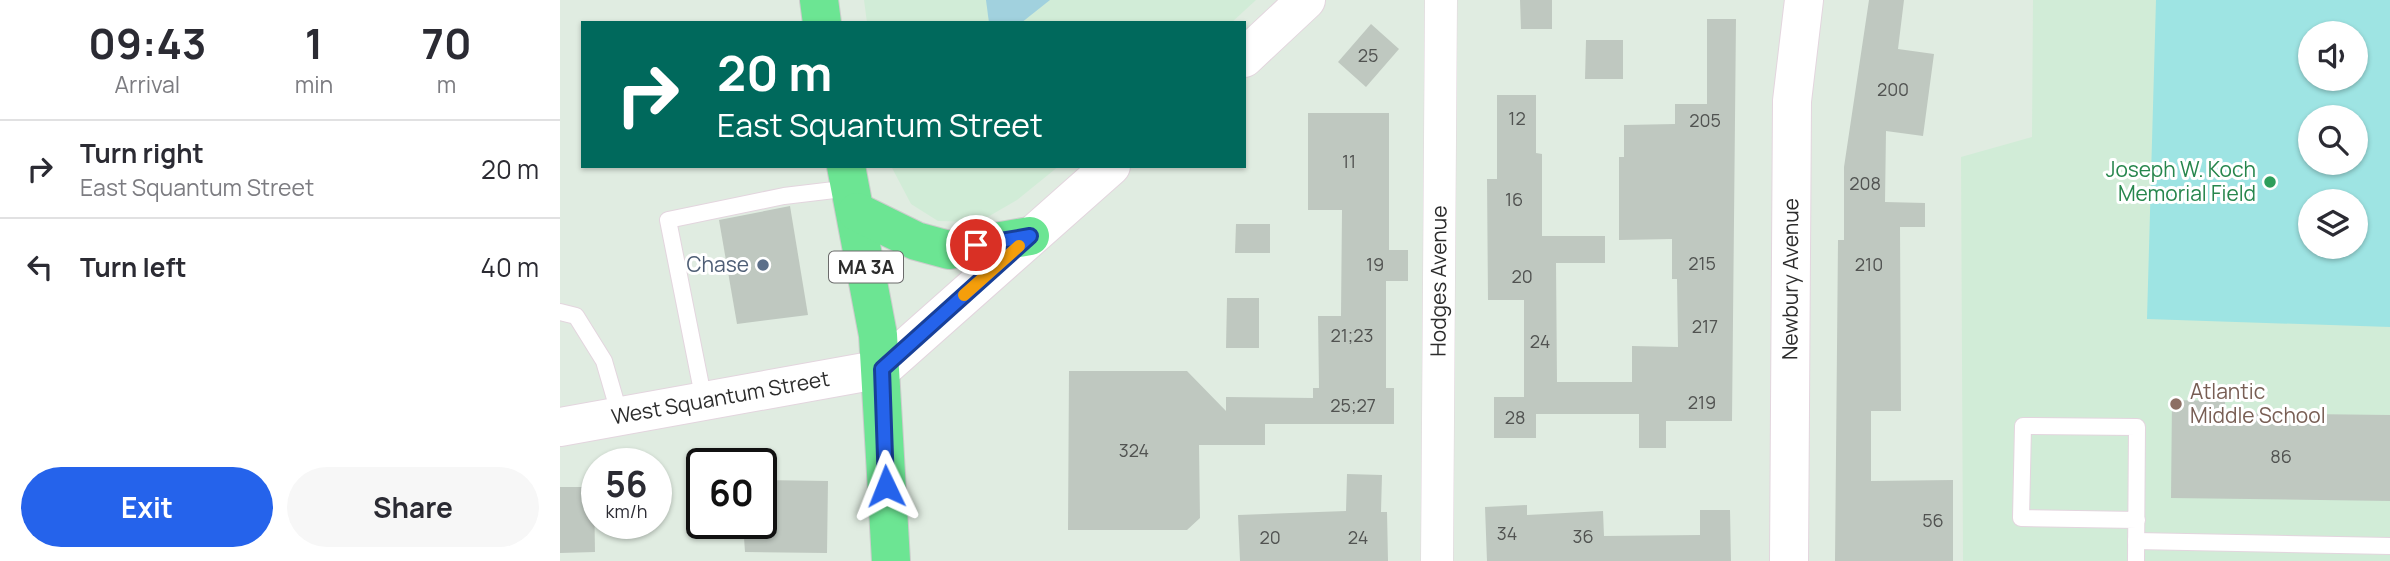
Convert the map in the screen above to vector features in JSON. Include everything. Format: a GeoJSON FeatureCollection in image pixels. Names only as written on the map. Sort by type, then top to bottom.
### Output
{"type":"FeatureCollection","features":[{"type":"Feature","properties":{"kind":"main road"},"geometry":{"type":"LineString","coordinates":[[819,0],[822,21]]}},
{"type":"Feature","properties":{"kind":"main road"},"geometry":{"type":"LineString","coordinates":[[1246,56],[1306,0]]}},
{"type":"Feature","properties":{"kind":"main road","name":"Newbury Avenue"},"geometry":{"type":"LineString","coordinates":[[1789,561],[1792,101],[1804,0]]}},
{"type":"Feature","properties":{"kind":"main road"},"geometry":{"type":"LineString","coordinates":[[882,369],[1109,168]]}},
{"type":"Feature","properties":{"kind":"main road"},"geometry":{"type":"LineString","coordinates":[[851,189],[916,241],[949,250],[1030,236]]}},
{"type":"Feature","properties":{"kind":"main road","name":"MA 3A"},"geometry":{"type":"LineString","coordinates":[[851,189],[882,369],[891,561]]}},
{"type":"Feature","properties":{"kind":"main road","name":"West Squantum Street"},"geometry":{"type":"LineString","coordinates":[[560,427],[882,369]]}},
{"type":"Feature","properties":{"kind":"street","name":"Hodges Avenue"},"geometry":{"type":"LineString","coordinates":[[1437,561],[1441,0]]}},
{"type":"Feature","properties":{"kind":"lane"},"geometry":{"type":"LineString","coordinates":[[704,401],[668,220],[784,195],[851,189]]}},
{"type":"Feature","properties":{"kind":"lane"},"geometry":{"type":"LineString","coordinates":[[560,312],[576,316],[604,361],[620,416]]}},
{"type":"Feature","properties":{"kind":"lane"},"geometry":{"type":"LineString","coordinates":[[2136,561],[2137,520],[2137,427],[2023,426],[2021,518],[2137,520]]}},
{"type":"Feature","properties":{"kind":"lane"},"geometry":{"type":"LineString","coordinates":[[2136,541],[2390,547]]}},
{"type":"Feature","properties":{"kind":"shaded area"},"geometry":{"type":"Polygon","coordinates":[[[864,0],[1256,0],[1233,21],[867,21],[864,0]]]}},
{"type":"Feature","properties":{"kind":"shaded area"},"geometry":{"type":"Polygon","coordinates":[[[986,0],[1050,0],[1024,21],[989,21],[986,0]]]}},
{"type":"Feature","properties":{"kind":"shaded area","name":"Atlantic Middle School"},"geometry":{"type":"Polygon","coordinates":[[[2033,0],[2390,0],[2390,561],[1963,561],[1961,157],[2032,137],[2033,0]]]}},
{"type":"Feature","properties":{"kind":"shaded area","name":"Joseph W. Koch Memorial Field"},"geometry":{"type":"Polygon","coordinates":[[[2156,0],[2390,0],[2390,327],[2147,319],[2156,0]]]}},
{"type":"Feature","properties":{"kind":"shaded area"},"geometry":{"type":"Polygon","coordinates":[[[892,168],[1057,168],[1017,200],[979,222],[938,221],[911,204],[892,168]]]}},
{"type":"Feature","properties":{"kind":"building"},"geometry":{"type":"Polygon","coordinates":[[[1520,0],[1552,0],[1552,29],[1521,29],[1520,0]]]}},
{"type":"Feature","properties":{"kind":"building"},"geometry":{"type":"Polygon","coordinates":[[[1869,0],[1904,0],[1898,49],[1934,54],[1923,136],[1886,131],[1885,202],[1925,203],[1925,227],[1900,227],[1901,411],[1871,411],[1871,481],[1953,480],[1953,561],[1835,561],[1838,240],[1844,240],[1844,167],[1869,0]]]}},
{"type":"Feature","properties":{"kind":"building"},"geometry":{"type":"Polygon","coordinates":[[[1707,19],[1736,19],[1732,421],[1666,421],[1666,448],[1639,448],[1639,414],[1536,414],[1536,438],[1494,438],[1494,397],[1524,397],[1524,300],[1488,300],[1487,179],[1497,179],[1497,95],[1536,95],[1536,153],[1542,154],[1542,236],[1605,236],[1605,263],[1556,263],[1557,382],[1632,382],[1632,346],[1678,347],[1677,279],[1672,279],[1672,239],[1619,240],[1619,157],[1624,157],[1624,125],[1675,124],[1675,104],[1707,104],[1707,19]]]}},
{"type":"Feature","properties":{"kind":"building"},"geometry":{"type":"Polygon","coordinates":[[[1371,24],[1399,49],[1366,87],[1338,62],[1371,24]]]}},
{"type":"Feature","properties":{"kind":"building"},"geometry":{"type":"Polygon","coordinates":[[[1586,40],[1623,40],[1623,79],[1585,79],[1586,40]]]}},
{"type":"Feature","properties":{"kind":"building"},"geometry":{"type":"Polygon","coordinates":[[[1308,113],[1389,113],[1389,250],[1408,250],[1408,281],[1386,281],[1386,388],[1394,388],[1394,424],[1265,424],[1265,445],[1199,445],[1200,518],[1187,530],[1068,530],[1069,371],[1187,371],[1226,411],[1226,397],[1313,398],[1313,388],[1319,388],[1318,316],[1341,316],[1342,210],[1308,210],[1308,113]]]}},
{"type":"Feature","properties":{"kind":"building","name":"Chase"},"geometry":{"type":"Polygon","coordinates":[[[790,206],[808,315],[737,324],[719,220],[790,206]]]}},
{"type":"Feature","properties":{"kind":"building"},"geometry":{"type":"Polygon","coordinates":[[[1236,224],[1270,224],[1270,253],[1235,253],[1236,224]]]}},
{"type":"Feature","properties":{"kind":"building"},"geometry":{"type":"Polygon","coordinates":[[[1227,298],[1259,298],[1259,348],[1226,348],[1227,298]]]}},
{"type":"Feature","properties":{"kind":"building"},"geometry":{"type":"Polygon","coordinates":[[[2172,400],[2225,401],[2225,413],[2390,415],[2390,501],[2171,498],[2172,400]]]}},
{"type":"Feature","properties":{"kind":"building"},"geometry":{"type":"Polygon","coordinates":[[[1347,474],[1382,475],[1381,512],[1387,512],[1388,561],[1240,561],[1238,515],[1346,511],[1347,474]]]}},
{"type":"Feature","properties":{"kind":"building"},"geometry":{"type":"Polygon","coordinates":[[[777,480],[828,481],[827,553],[745,552],[744,539],[777,539],[777,480]]]}},
{"type":"Feature","properties":{"kind":"building"},"geometry":{"type":"Polygon","coordinates":[[[560,487],[581,487],[581,539],[595,539],[595,552],[560,553],[560,487]]]}},
{"type":"Feature","properties":{"kind":"building"},"geometry":{"type":"Polygon","coordinates":[[[1527,505],[1527,515],[1603,511],[1604,536],[1700,535],[1700,510],[1730,510],[1731,561],[1487,561],[1485,507],[1527,505]]]}},
{"type":"Feature","properties":{"kind":"slow traffic"},"geometry":{"type":"LineString","coordinates":[[964,295],[1019,246]]}},
{"type":"Feature","properties":{"kind":"place","name":"Joseph W. Koch Memorial Field"},"geometry":{"type":"Point","coordinates":[2270,182]}},
{"type":"Feature","properties":{"kind":"place","name":"Chase"},"geometry":{"type":"Point","coordinates":[763,265]}},
{"type":"Feature","properties":{"kind":"place","name":"Atlantic Middle School"},"geometry":{"type":"Point","coordinates":[2176,404]}},
{"type":"Feature","properties":{"kind":"route"},"geometry":{"type":"LineString","coordinates":[[886,486],[882,369],[1030,236],[976,245]]}}]}
